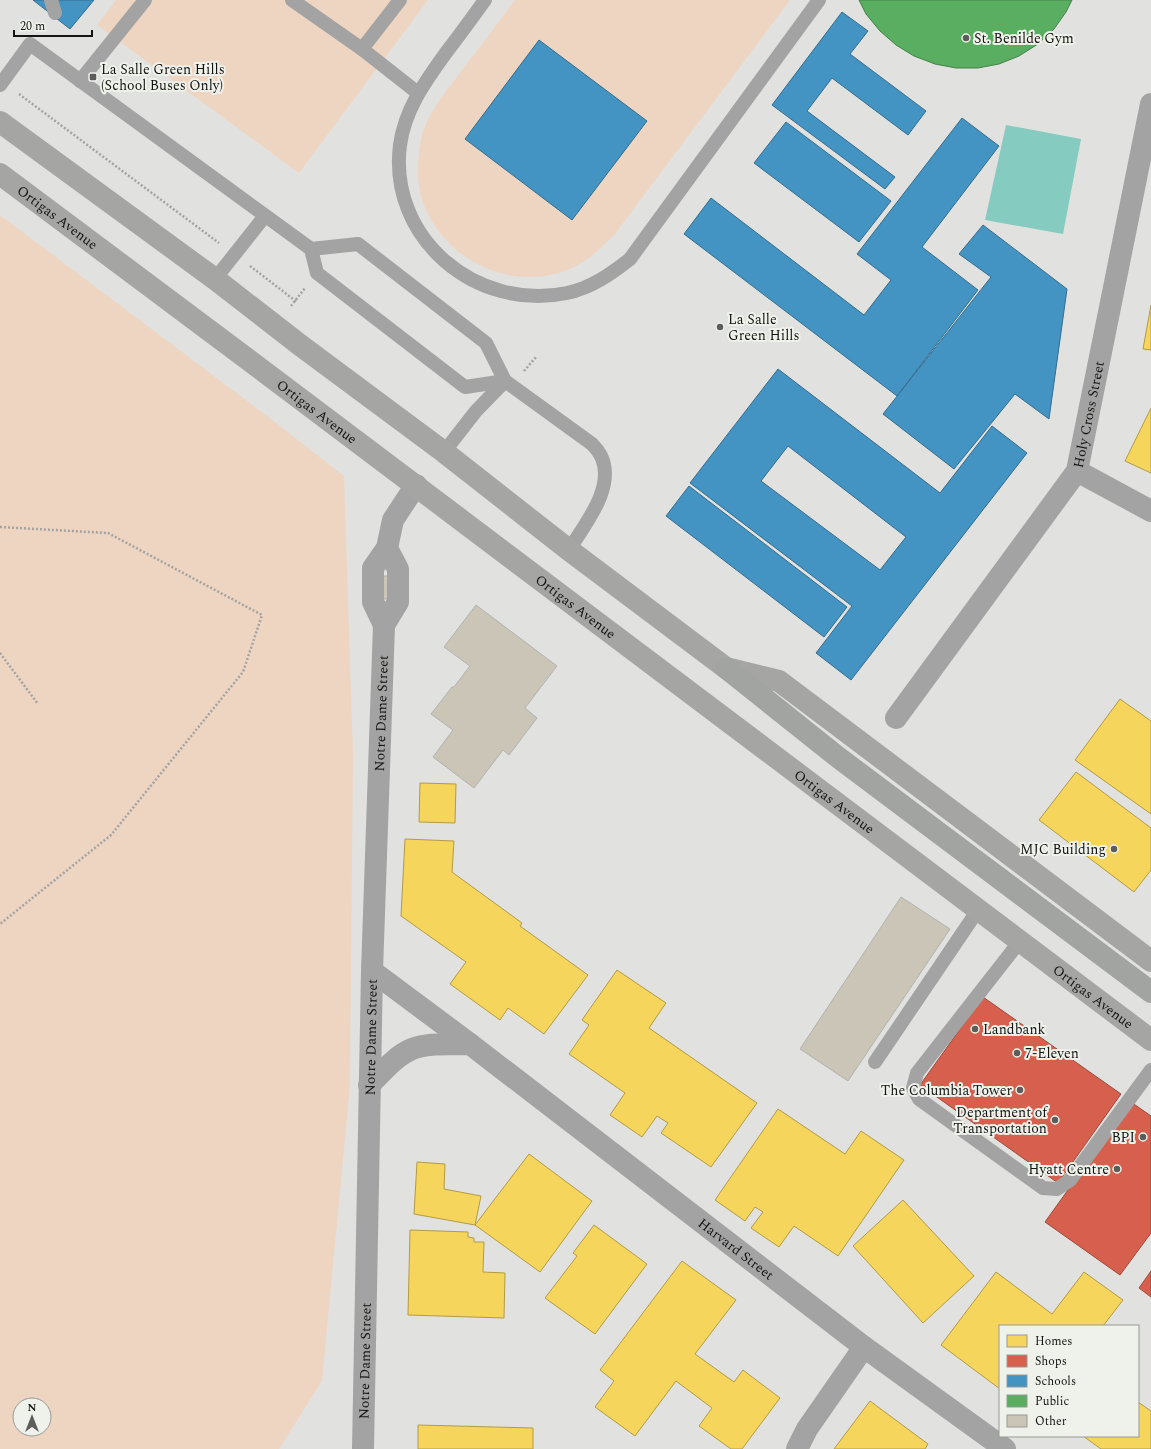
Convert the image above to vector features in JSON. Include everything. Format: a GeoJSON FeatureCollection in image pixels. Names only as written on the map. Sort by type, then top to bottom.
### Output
{"type":"FeatureCollection","features":[{"type":"Feature","properties":{"kind":"highway"},"geometry":{"type":"LineString","coordinates":[[726,668],[839,758],[1151,992]]}},
{"type":"Feature","properties":{"kind":"main road"},"geometry":{"type":"LineString","coordinates":[[0,122],[215,279],[300,345],[444,452],[569,550],[726,668],[779,681],[1151,961]]}},
{"type":"Feature","properties":{"kind":"main road","name":"Ortigas Avenue"},"geometry":{"type":"LineString","coordinates":[[0,174],[416,485],[1151,1040]]}},
{"type":"Feature","properties":{"kind":"street","name":"Holy Cross Street"},"geometry":{"type":"LineString","coordinates":[[896,718],[1077,471],[1151,104]]}},
{"type":"Feature","properties":{"kind":"street"},"geometry":{"type":"LineString","coordinates":[[1077,471],[1151,511]]}},
{"type":"Feature","properties":{"kind":"street","name":"Notre Dame Street"},"geometry":{"type":"LineString","coordinates":[[363,1449],[369,1085],[384,625],[373,602],[373,568],[387,548],[393,520],[416,485]]}},
{"type":"Feature","properties":{"kind":"street","name":"Harvard Street"},"geometry":{"type":"LineString","coordinates":[[372,972],[470,1044],[864,1348],[1005,1449]]}},
{"type":"Feature","properties":{"kind":"street"},"geometry":{"type":"LineString","coordinates":[[369,1085],[393,1061],[411,1050],[431,1045],[470,1044]]}},
{"type":"Feature","properties":{"kind":"street"},"geometry":{"type":"LineString","coordinates":[[797,1449],[807,1429],[864,1348]]}},
{"type":"Feature","properties":{"kind":"lane"},"geometry":{"type":"LineString","coordinates":[[80,81],[145,0]]}},
{"type":"Feature","properties":{"kind":"lane"},"geometry":{"type":"LineString","coordinates":[[362,49],[400,0]]}},
{"type":"Feature","properties":{"kind":"lane"},"geometry":{"type":"LineString","coordinates":[[485,0],[414,100],[405,122],[400,145],[400,169],[403,192],[411,215],[422,236],[437,254],[455,270],[475,282],[497,291],[521,296],[544,296],[568,293],[604,278],[630,259],[819,0]]}},
{"type":"Feature","properties":{"kind":"lane"},"geometry":{"type":"LineString","coordinates":[[301,3],[418,93]]}},
{"type":"Feature","properties":{"kind":"lane"},"geometry":{"type":"LineString","coordinates":[[1,84],[30,44],[311,249],[317,273],[465,387],[505,381]]}},
{"type":"Feature","properties":{"kind":"lane"},"geometry":{"type":"LineString","coordinates":[[215,279],[265,216]]}},
{"type":"Feature","properties":{"kind":"lane"},"geometry":{"type":"LineString","coordinates":[[311,249],[358,244],[486,343],[505,381],[592,444],[601,456],[606,476],[599,502],[569,550]]}},
{"type":"Feature","properties":{"kind":"lane"},"geometry":{"type":"LineString","coordinates":[[444,452],[476,411],[505,381]]}},
{"type":"Feature","properties":{"kind":"lane"},"geometry":{"type":"LineString","coordinates":[[875,1062],[978,910]]}},
{"type":"Feature","properties":{"kind":"lane"},"geometry":{"type":"LineString","coordinates":[[1020,941],[917,1073],[913,1088],[919,1099],[1043,1188],[1057,1189],[1070,1180],[1151,1070]]}},
{"type":"Feature","properties":{"kind":"path"},"geometry":{"type":"LineString","coordinates":[[1,84],[235,254],[296,302],[305,288]]}},
{"type":"Feature","properties":{"kind":"path"},"geometry":{"type":"LineString","coordinates":[[0,527],[108,533],[262,614],[243,672],[111,835],[0,924]]}},
{"type":"Feature","properties":{"kind":"path"},"geometry":{"type":"LineString","coordinates":[[0,653],[38,704]]}},
{"type":"Feature","properties":{"kind":"shaded area"},"geometry":{"type":"Polygon","coordinates":[[[116,0],[428,0],[299,173],[97,25],[116,0]]]}},
{"type":"Feature","properties":{"kind":"shaded area"},"geometry":{"type":"Polygon","coordinates":[[[515,0],[790,0],[615,234],[583,262],[560,272],[536,277],[513,276],[490,270],[469,259],[450,244],[434,225],[423,203],[418,180],[418,163],[421,140],[427,121],[444,95],[515,0]]]}},
{"type":"Feature","properties":{"kind":"shaded area"},"geometry":{"type":"Polygon","coordinates":[[[0,215],[266,415],[344,476],[353,753],[350,1086],[322,1381],[279,1449],[0,1449],[0,215]]]}},
{"type":"Feature","properties":{"kind":"water"},"geometry":{"type":"Polygon","coordinates":[[[1006,125],[1081,139],[1063,234],[985,220],[1006,125]]]}},
{"type":"Feature","properties":{"kind":"building: Homes"},"geometry":{"type":"Polygon","coordinates":[[[1151,305],[1151,350],[1143,349],[1151,305]]]}},
{"type":"Feature","properties":{"kind":"building: Homes"},"geometry":{"type":"Polygon","coordinates":[[[1151,408],[1151,473],[1125,461],[1151,408]]]}},
{"type":"Feature","properties":{"kind":"building: Homes"},"geometry":{"type":"Polygon","coordinates":[[[1120,699],[1151,721],[1151,814],[1075,760],[1120,699]]]}},
{"type":"Feature","properties":{"kind":"building: Homes","name":"MJC Building"},"geometry":{"type":"Polygon","coordinates":[[[1076,772],[1151,828],[1151,870],[1134,892],[1039,820],[1076,772]]]}},
{"type":"Feature","properties":{"kind":"building: Homes"},"geometry":{"type":"Polygon","coordinates":[[[420,783],[456,784],[455,823],[419,822],[420,783]]]}},
{"type":"Feature","properties":{"kind":"building: Homes"},"geometry":{"type":"Polygon","coordinates":[[[405,839],[454,841],[452,872],[522,923],[520,926],[588,975],[544,1034],[508,1008],[500,1020],[450,984],[466,962],[401,916],[405,839]]]}},
{"type":"Feature","properties":{"kind":"building: Homes"},"geometry":{"type":"Polygon","coordinates":[[[617,970],[666,1003],[649,1028],[757,1103],[711,1167],[661,1133],[668,1123],[657,1116],[642,1137],[610,1115],[625,1093],[569,1054],[589,1025],[582,1020],[617,970]]]}},
{"type":"Feature","properties":{"kind":"building: Homes"},"geometry":{"type":"Polygon","coordinates":[[[778,1109],[845,1154],[861,1131],[904,1160],[838,1256],[794,1226],[779,1247],[751,1228],[763,1212],[755,1207],[745,1221],[715,1200],[778,1109]]]}},
{"type":"Feature","properties":{"kind":"building: Homes"},"geometry":{"type":"Polygon","coordinates":[[[529,1154],[592,1201],[540,1272],[475,1225],[529,1154]]]}},
{"type":"Feature","properties":{"kind":"building: Homes"},"geometry":{"type":"Polygon","coordinates":[[[417,1162],[445,1164],[444,1189],[481,1196],[475,1225],[414,1214],[417,1162]]]}},
{"type":"Feature","properties":{"kind":"building: Homes"},"geometry":{"type":"Polygon","coordinates":[[[903,1200],[974,1276],[923,1323],[853,1246],[903,1200]]]}},
{"type":"Feature","properties":{"kind":"building: Homes"},"geometry":{"type":"Polygon","coordinates":[[[594,1225],[647,1264],[595,1334],[545,1298],[577,1256],[573,1253],[594,1225]]]}},
{"type":"Feature","properties":{"kind":"building: Homes"},"geometry":{"type":"Polygon","coordinates":[[[410,1230],[468,1232],[468,1237],[474,1238],[474,1242],[484,1242],[483,1272],[505,1273],[504,1318],[408,1315],[410,1230]]]}},
{"type":"Feature","properties":{"kind":"building: Homes"},"geometry":{"type":"Polygon","coordinates":[[[682,1261],[736,1300],[695,1354],[734,1382],[743,1370],[780,1398],[742,1449],[731,1449],[699,1426],[712,1408],[676,1381],[635,1436],[595,1407],[614,1381],[600,1370],[682,1261]]]}},
{"type":"Feature","properties":{"kind":"building: Homes"},"geometry":{"type":"Polygon","coordinates":[[[996,1272],[1052,1314],[1084,1272],[1123,1300],[1104,1325],[999,1325],[999,1388],[941,1345],[996,1272]]]}},
{"type":"Feature","properties":{"kind":"building: Homes"},"geometry":{"type":"Polygon","coordinates":[[[870,1401],[928,1444],[925,1449],[834,1449],[870,1401]]]}},
{"type":"Feature","properties":{"kind":"building: Homes"},"geometry":{"type":"Polygon","coordinates":[[[1139,1403],[1151,1411],[1151,1449],[1101,1449],[1084,1437],[1139,1437],[1139,1403]]]}},
{"type":"Feature","properties":{"kind":"building: Homes"},"geometry":{"type":"Polygon","coordinates":[[[418,1425],[533,1428],[533,1449],[418,1449],[418,1425]]]}},
{"type":"Feature","properties":{"kind":"building: Shops","name":"The Columbia Tower"},"geometry":{"type":"Polygon","coordinates":[[[983,997],[1121,1094],[1058,1183],[920,1085],[983,997]]]}},
{"type":"Feature","properties":{"kind":"building: Shops","name":"Hyatt Centre"},"geometry":{"type":"Polygon","coordinates":[[[1131,1102],[1151,1116],[1151,1233],[1120,1275],[1045,1222],[1131,1102]]]}},
{"type":"Feature","properties":{"kind":"building: Shops"},"geometry":{"type":"Polygon","coordinates":[[[1151,1271],[1151,1297],[1139,1288],[1151,1271]]]}},
{"type":"Feature","properties":{"kind":"building: Schools"},"geometry":{"type":"Polygon","coordinates":[[[33,0],[94,0],[70,29],[33,0]]]}},
{"type":"Feature","properties":{"kind":"building: Schools"},"geometry":{"type":"Polygon","coordinates":[[[842,12],[868,31],[850,54],[926,111],[908,135],[832,78],[807,111],[895,177],[885,189],[772,105],[842,12]]]}},
{"type":"Feature","properties":{"kind":"building: Schools"},"geometry":{"type":"Polygon","coordinates":[[[539,40],[647,121],[572,220],[465,139],[539,40]]]}},
{"type":"Feature","properties":{"kind":"building: Schools"},"geometry":{"type":"Polygon","coordinates":[[[962,118],[999,146],[922,247],[978,290],[897,396],[684,234],[711,198],[864,315],[891,280],[857,254],[962,118]]]}},
{"type":"Feature","properties":{"kind":"building: Schools"},"geometry":{"type":"Polygon","coordinates":[[[786,122],[891,201],[859,242],[754,163],[786,122]]]}},
{"type":"Feature","properties":{"kind":"building: Schools"},"geometry":{"type":"Polygon","coordinates":[[[983,225],[1067,289],[1049,419],[1015,394],[954,469],[883,414],[991,277],[959,254],[983,225]]]}},
{"type":"Feature","properties":{"kind":"building: Schools"},"geometry":{"type":"Polygon","coordinates":[[[778,369],[940,493],[992,426],[1027,453],[851,680],[816,653],[852,606],[690,483],[778,369]],[[788,446],[761,481],[880,570],[906,537],[788,446]]]}},
{"type":"Feature","properties":{"kind":"building: Schools"},"geometry":{"type":"Polygon","coordinates":[[[689,486],[847,607],[824,637],[666,516],[689,486]]]}},
{"type":"Feature","properties":{"kind":"building: Public","name":"St. Benilde Gym"},"geometry":{"type":"Polygon","coordinates":[[[859,0],[1072,0],[1066,12],[1054,29],[1038,44],[1019,56],[999,64],[978,68],[956,68],[935,64],[914,56],[896,45],[880,31],[866,14],[859,0]]]}},
{"type":"Feature","properties":{"kind":"building: Other"},"geometry":{"type":"Polygon","coordinates":[[[378,576],[392,576],[392,599],[378,599],[378,576]]]}},
{"type":"Feature","properties":{"kind":"building: Other"},"geometry":{"type":"Polygon","coordinates":[[[476,605],[557,666],[525,708],[537,718],[509,755],[503,750],[474,788],[433,757],[453,730],[431,714],[470,666],[444,647],[476,605]]]}},
{"type":"Feature","properties":{"kind":"building: Other"},"geometry":{"type":"Polygon","coordinates":[[[901,897],[950,929],[848,1081],[800,1049],[901,897]]]}},
{"type":"Feature","properties":{"kind":"place","name":"St. Benilde Gym"},"geometry":{"type":"Point","coordinates":[966,38]}},
{"type":"Feature","properties":{"kind":"place","name":"La Salle Green Hills (School Buses Only)"},"geometry":{"type":"Point","coordinates":[93,77]}},
{"type":"Feature","properties":{"kind":"place","name":"La Salle Green Hills"},"geometry":{"type":"Point","coordinates":[720,327]}},
{"type":"Feature","properties":{"kind":"place","name":"MJC Building"},"geometry":{"type":"Point","coordinates":[1114,849]}},
{"type":"Feature","properties":{"kind":"place","name":"Landbank"},"geometry":{"type":"Point","coordinates":[975,1029]}},
{"type":"Feature","properties":{"kind":"place","name":"7-Eleven"},"geometry":{"type":"Point","coordinates":[1017,1053]}},
{"type":"Feature","properties":{"kind":"place","name":"The Columbia Tower"},"geometry":{"type":"Point","coordinates":[1020,1090]}},
{"type":"Feature","properties":{"kind":"place","name":"Department of Transportation"},"geometry":{"type":"Point","coordinates":[1055,1120]}},
{"type":"Feature","properties":{"kind":"place","name":"BPI"},"geometry":{"type":"Point","coordinates":[1143,1137]}},
{"type":"Feature","properties":{"kind":"place","name":"Hyatt Centre"},"geometry":{"type":"Point","coordinates":[1117,1169]}}]}
